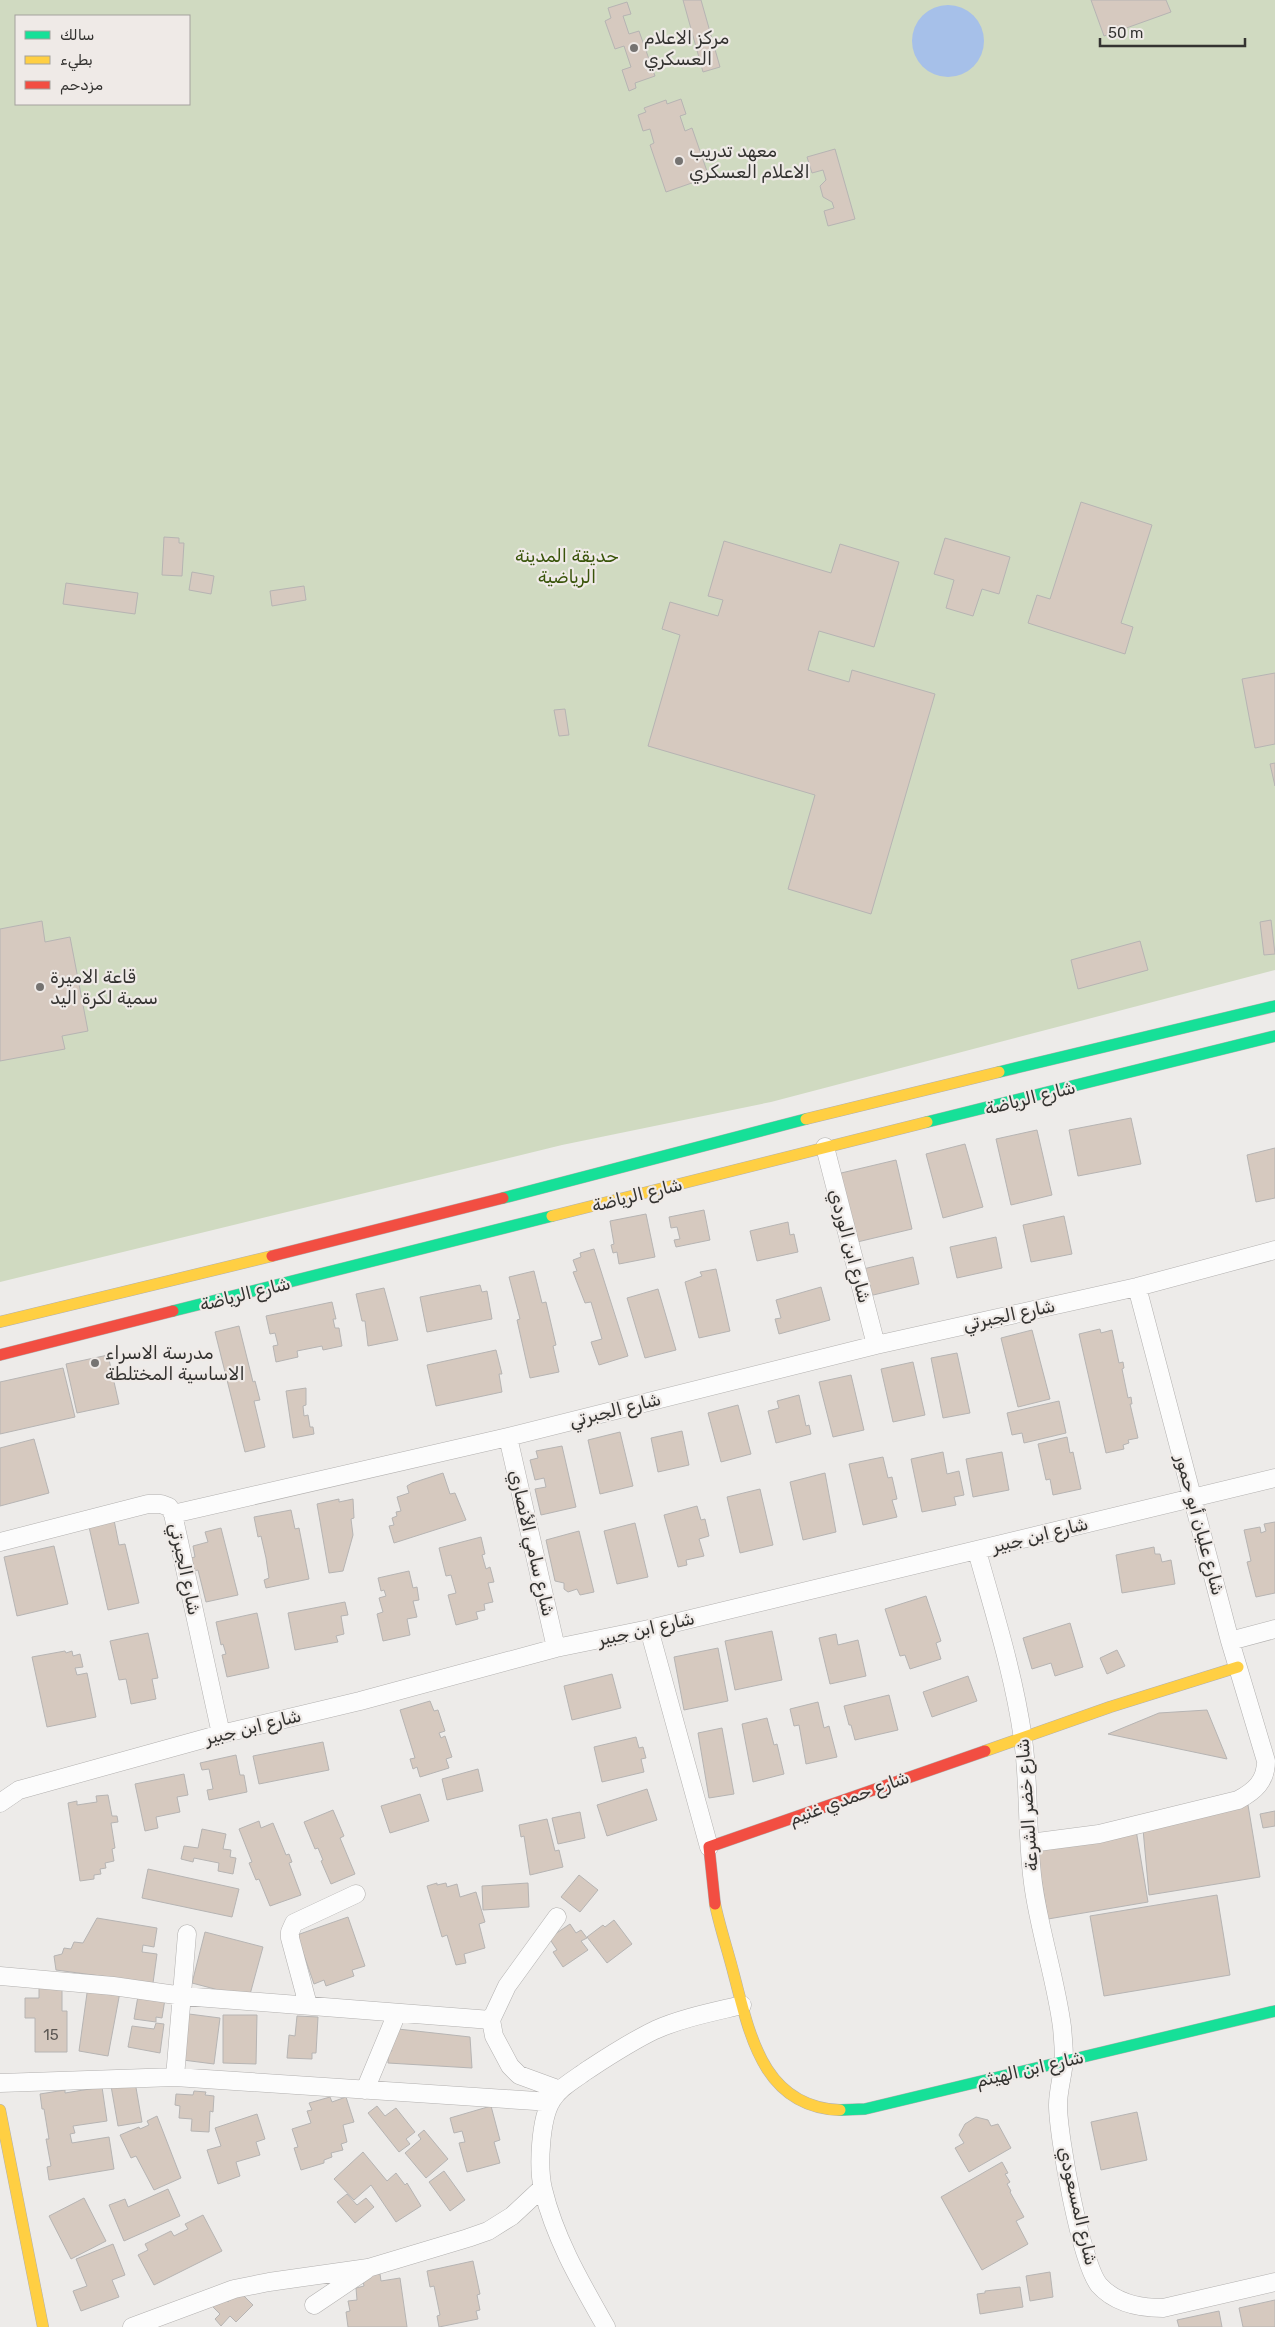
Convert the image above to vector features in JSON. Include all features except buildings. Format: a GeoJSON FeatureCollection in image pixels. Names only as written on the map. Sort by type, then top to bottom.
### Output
{"type":"FeatureCollection","features":[{"type":"Feature","properties":{"kind":"main road","name":"شارع الرياضة"},"geometry":{"type":"LineString","coordinates":[[0,1322],[378,1231],[888,1098],[1275,1006]]}},
{"type":"Feature","properties":{"kind":"main road","name":"شارع الرياضة"},"geometry":{"type":"LineString","coordinates":[[0,1355],[824,1147],[1275,1036]]}},
{"type":"Feature","properties":{"kind":"main road"},"geometry":{"type":"LineString","coordinates":[[256,1259],[263,1290]]}},
{"type":"Feature","properties":{"kind":"main road","name":"شارع حمدي غنيم"},"geometry":{"type":"LineString","coordinates":[[708,1847],[1023,1736],[1238,1667]]}},
{"type":"Feature","properties":{"kind":"main road"},"geometry":{"type":"LineString","coordinates":[[708,1847],[712,1886],[722,1932],[742,2005]]}},
{"type":"Feature","properties":{"kind":"main road","name":"شارع ابن الهيثم"},"geometry":{"type":"LineString","coordinates":[[742,2005],[761,2057],[772,2078],[787,2093],[812,2106],[838,2111],[865,2109],[1275,2011]]}},
{"type":"Feature","properties":{"kind":"main road"},"geometry":{"type":"LineString","coordinates":[[0,2110],[43,2327]]}},
{"type":"Feature","properties":{"kind":"street","name":"شارع ابن الوردي"},"geometry":{"type":"LineString","coordinates":[[824,1147],[876,1345]]}},
{"type":"Feature","properties":{"kind":"street","name":"شارع الجبرتي"},"geometry":{"type":"LineString","coordinates":[[221,1734],[173,1514],[508,1437],[876,1345],[1137,1288],[1275,1250]]}},
{"type":"Feature","properties":{"kind":"street","name":"شارع عليان أبو حمور"},"geometry":{"type":"LineString","coordinates":[[1030,1842],[1099,1834],[1238,1800],[1257,1788],[1271,1760],[1230,1641],[1137,1288]]}},
{"type":"Feature","properties":{"kind":"street","name":"شارع سامي الأنصاري"},"geometry":{"type":"LineString","coordinates":[[508,1437],[556,1648]]}},
{"type":"Feature","properties":{"kind":"street","name":"شارع ابن جبير"},"geometry":{"type":"LineString","coordinates":[[0,1803],[19,1790],[221,1734],[360,1701],[556,1648],[649,1629],[1275,1478]]}},
{"type":"Feature","properties":{"kind":"street"},"geometry":{"type":"LineString","coordinates":[[0,1542],[148,1504],[169,1507],[173,1514]]}},
{"type":"Feature","properties":{"kind":"street","name":"شارع خضر الشرعة"},"geometry":{"type":"LineString","coordinates":[[977,1551],[1011,1678],[1023,1736],[1034,1890],[1062,2028],[1064,2061]]}},
{"type":"Feature","properties":{"kind":"street"},"geometry":{"type":"LineString","coordinates":[[649,1629],[708,1847]]}},
{"type":"Feature","properties":{"kind":"street"},"geometry":{"type":"LineString","coordinates":[[1230,1641],[1275,1629]]}},
{"type":"Feature","properties":{"kind":"street","name":"شارع ابن جبير"},"geometry":{"type":"LineString","coordinates":[[0,1786],[19,1790]]}},
{"type":"Feature","properties":{"kind":"street"},"geometry":{"type":"LineString","coordinates":[[308,2005],[290,1938],[291,1927],[294,1923],[356,1894]]}},
{"type":"Feature","properties":{"kind":"street"},"geometry":{"type":"LineString","coordinates":[[555,2096],[519,2074],[510,2066],[494,2036],[491,2020],[507,1986],[557,1917]]}},
{"type":"Feature","properties":{"kind":"street"},"geometry":{"type":"LineString","coordinates":[[175,2077],[187,1934]]}},
{"type":"Feature","properties":{"kind":"street"},"geometry":{"type":"LineString","coordinates":[[0,1976],[112,1986],[183,1996],[491,2020]]}},
{"type":"Feature","properties":{"kind":"street"},"geometry":{"type":"LineString","coordinates":[[606,2327],[569,2261],[554,2227],[542,2188],[543,2127],[555,2096],[617,2050],[656,2030],[687,2019],[742,2005]]}},
{"type":"Feature","properties":{"kind":"street"},"geometry":{"type":"LineString","coordinates":[[365,2090],[397,2013]]}},
{"type":"Feature","properties":{"kind":"street","name":"شارع المسعودي"},"geometry":{"type":"LineString","coordinates":[[1064,2061],[1058,2106],[1064,2158],[1085,2250],[1098,2284],[1113,2296],[1131,2304],[1154,2308],[1275,2282]]}},
{"type":"Feature","properties":{"kind":"street"},"geometry":{"type":"LineString","coordinates":[[0,2084],[175,2077],[365,2090],[555,2096]]}},
{"type":"Feature","properties":{"kind":"street"},"geometry":{"type":"LineString","coordinates":[[132,2327],[234,2289],[368,2268],[488,2231],[512,2216],[542,2188]]}},
{"type":"Feature","properties":{"kind":"street"},"geometry":{"type":"LineString","coordinates":[[314,2305],[368,2268]]}},
{"type":"Feature","properties":{"kind":"green space","name":"حديقة المدينة الرياضية"},"geometry":{"type":"Polygon","coordinates":[[[0,0],[1275,0],[1275,970],[771,1102],[562,1145],[0,1282],[0,0]]]}},
{"type":"Feature","properties":{"kind":"water"},"geometry":{"type":"Polygon","coordinates":[[[948,5],[962,8],[974,15],[981,27],[984,41],[981,55],[974,67],[962,74],[948,77],[934,74],[922,67],[915,55],[912,41],[915,27],[922,15],[934,8],[948,5]]]}},
{"type":"Feature","properties":{"kind":"traffic: fast"},"geometry":{"type":"LineString","coordinates":[[999,1072],[1275,1006]]}},
{"type":"Feature","properties":{"kind":"traffic: fast"},"geometry":{"type":"LineString","coordinates":[[927,1122],[1275,1036]]}},
{"type":"Feature","properties":{"kind":"traffic: fast"},"geometry":{"type":"LineString","coordinates":[[503,1198],[806,1119]]}},
{"type":"Feature","properties":{"kind":"traffic: fast"},"geometry":{"type":"LineString","coordinates":[[173,1311],[552,1216]]}},
{"type":"Feature","properties":{"kind":"traffic: fast"},"geometry":{"type":"LineString","coordinates":[[840,2110],[865,2109],[1275,2011]]}},
{"type":"Feature","properties":{"kind":"traffic: slow"},"geometry":{"type":"LineString","coordinates":[[806,1119],[999,1072]]}},
{"type":"Feature","properties":{"kind":"traffic: slow"},"geometry":{"type":"LineString","coordinates":[[552,1216],[927,1122]]}},
{"type":"Feature","properties":{"kind":"traffic: slow"},"geometry":{"type":"LineString","coordinates":[[0,1322],[272,1256]]}},
{"type":"Feature","properties":{"kind":"traffic: slow"},"geometry":{"type":"LineString","coordinates":[[985,1751],[1110,1707],[1238,1667]]}},
{"type":"Feature","properties":{"kind":"traffic: slow"},"geometry":{"type":"LineString","coordinates":[[715,1904],[746,2021],[764,2064],[777,2082],[793,2096],[814,2106],[840,2110]]}},
{"type":"Feature","properties":{"kind":"traffic: slow"},"geometry":{"type":"LineString","coordinates":[[0,2110],[43,2327]]}},
{"type":"Feature","properties":{"kind":"traffic: jam"},"geometry":{"type":"LineString","coordinates":[[272,1256],[503,1198]]}},
{"type":"Feature","properties":{"kind":"traffic: jam"},"geometry":{"type":"LineString","coordinates":[[0,1355],[173,1311]]}},
{"type":"Feature","properties":{"kind":"traffic: jam"},"geometry":{"type":"LineString","coordinates":[[715,1904],[709,1847],[985,1751]]}},
{"type":"Feature","properties":{"kind":"place","name":"مركز الاعلام العسكري"},"geometry":{"type":"Point","coordinates":[634,48]}},
{"type":"Feature","properties":{"kind":"place","name":"معهد تدريب الاعلام العسكري"},"geometry":{"type":"Point","coordinates":[679,161]}},
{"type":"Feature","properties":{"kind":"place","name":"قاعة الاميرة سمية لكرة اليد"},"geometry":{"type":"Point","coordinates":[40,987]}},
{"type":"Feature","properties":{"kind":"place","name":"مدرسة الاسراء الاساسية المختلطة"},"geometry":{"type":"Point","coordinates":[95,1363]}}]}
